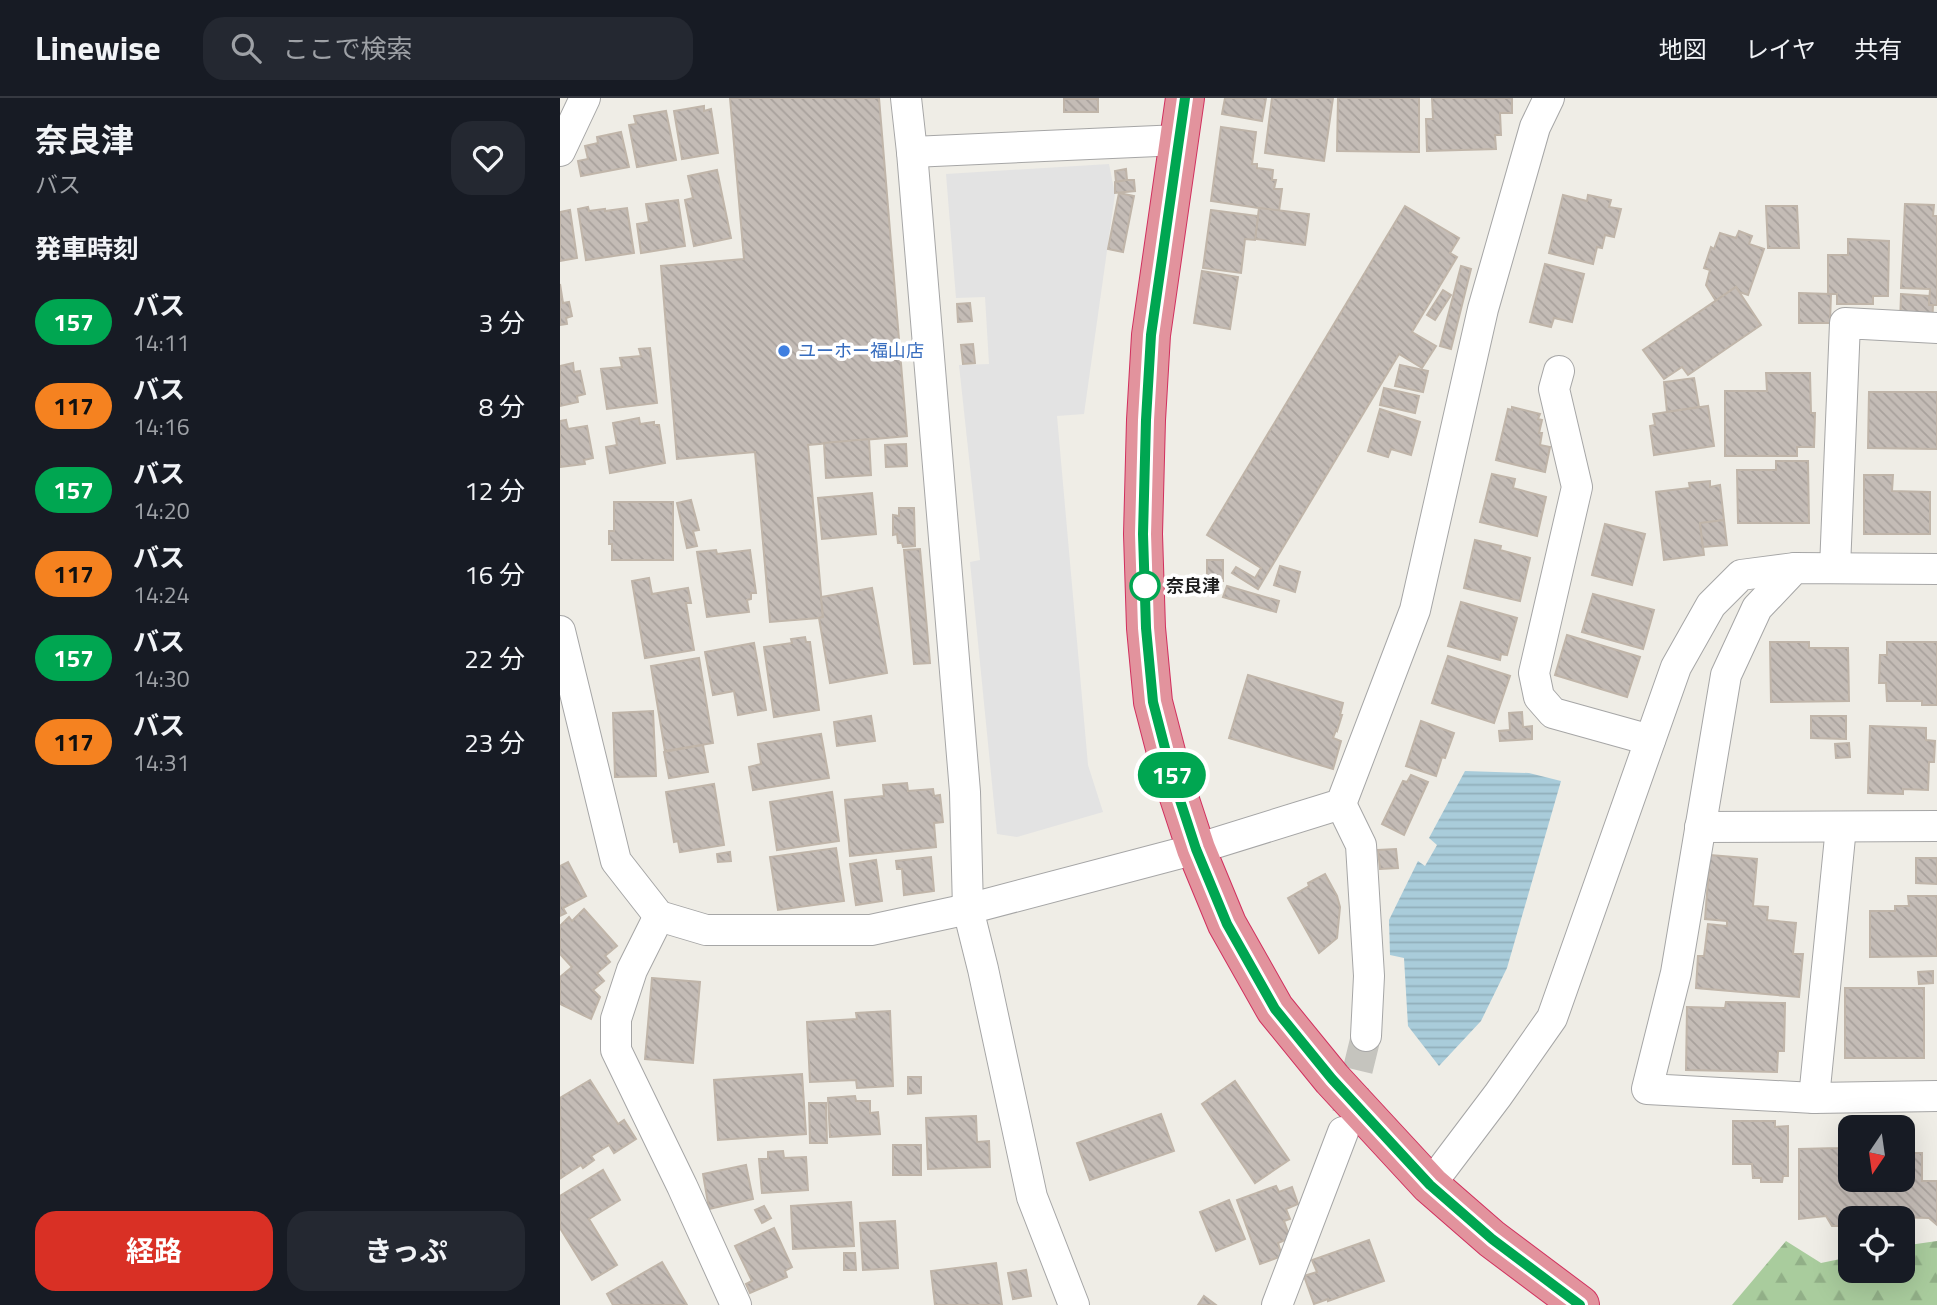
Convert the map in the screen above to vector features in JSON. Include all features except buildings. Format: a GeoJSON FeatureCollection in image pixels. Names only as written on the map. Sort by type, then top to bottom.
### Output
{"type":"FeatureCollection","features":[{"type":"Feature","properties":{"kind":"highway"},"geometry":{"type":"LineString","coordinates":[[1185,98],[1151,335],[1143,534],[1146,628],[1153,702],[1173,779],[1196,849],[1227,924],[1275,1009],[1332,1079],[1430,1185],[1492,1239],[1580,1305]]}},
{"type":"Feature","properties":{"kind":"street"},"geometry":{"type":"LineString","coordinates":[[560,151],[585,98]]}},
{"type":"Feature","properties":{"kind":"street"},"geometry":{"type":"LineString","coordinates":[[906,98],[965,792],[968,909],[1032,1197],[1074,1305]]}},
{"type":"Feature","properties":{"kind":"street"},"geometry":{"type":"LineString","coordinates":[[1366,1036],[1370,976],[1361,845],[1341,804],[1415,610],[1482,309],[1535,127],[1549,98]]}},
{"type":"Feature","properties":{"kind":"street"},"geometry":{"type":"LineString","coordinates":[[912,152],[1180,140]]}},
{"type":"Feature","properties":{"kind":"street"},"geometry":{"type":"LineString","coordinates":[[1835,568],[1845,323],[1937,328]]}},
{"type":"Feature","properties":{"kind":"street"},"geometry":{"type":"LineString","coordinates":[[1559,370],[1554,389],[1577,487],[1534,673],[1539,697],[1553,713],[1650,740]]}},
{"type":"Feature","properties":{"kind":"street"},"geometry":{"type":"LineString","coordinates":[[1795,568],[1757,608],[1726,675],[1676,973],[1647,1089],[1814,1098],[1937,1096]]}},
{"type":"Feature","properties":{"kind":"street"},"geometry":{"type":"LineString","coordinates":[[1430,1185],[1552,1018],[1676,667],[1711,605],[1741,575],[1795,568],[1937,569]]}},
{"type":"Feature","properties":{"kind":"street"},"geometry":{"type":"LineString","coordinates":[[560,631],[616,861],[659,916],[706,930],[871,930],[968,909],[1196,849],[1341,804]]}},
{"type":"Feature","properties":{"kind":"street"},"geometry":{"type":"LineString","coordinates":[[1700,827],[1937,826]]}},
{"type":"Feature","properties":{"kind":"street"},"geometry":{"type":"LineString","coordinates":[[1814,1098],[1841,827]]}},
{"type":"Feature","properties":{"kind":"street"},"geometry":{"type":"LineString","coordinates":[[659,916],[632,970],[617,1019],[616,1050],[736,1305]]}},
{"type":"Feature","properties":{"kind":"street"},"geometry":{"type":"LineString","coordinates":[[1277,1305],[1342,1132]]}},
{"type":"Feature","properties":{"kind":"green space"},"geometry":{"type":"Polygon","coordinates":[[[1786,1241],[1821,1263],[1838,1259],[1838,1283],[1915,1283],[1915,1244],[1937,1241],[1937,1305],[1732,1305],[1786,1241]]]}},
{"type":"Feature","properties":{"kind":"shaded area"},"geometry":{"type":"Polygon","coordinates":[[[1109,164],[1115,194],[1084,414],[1057,416],[1088,765],[1103,812],[1017,837],[997,834],[970,562],[980,560],[959,365],[989,364],[985,297],[956,298],[946,174],[1109,164]]]}},
{"type":"Feature","properties":{"kind":"water"},"geometry":{"type":"Polygon","coordinates":[[[1465,771],[1529,773],[1561,781],[1507,968],[1481,1021],[1439,1066],[1408,1026],[1404,958],[1390,955],[1389,920],[1418,861],[1425,866],[1437,845],[1429,838],[1465,771]]]}},
{"type":"Feature","properties":{"kind":"tunnel"},"geometry":{"type":"LineString","coordinates":[[1347,1114],[1366,1036]]}},
{"type":"Feature","properties":{"kind":"bus line","name":"157"},"geometry":{"type":"LineString","coordinates":[[1185,98],[1151,335],[1143,534],[1146,628],[1153,702],[1173,779],[1196,849],[1227,924],[1275,1009],[1332,1079],[1430,1185],[1492,1239],[1580,1305]]}},
{"type":"Feature","properties":{"kind":"place","name":"ユーホー福山店"},"geometry":{"type":"Point","coordinates":[784,351]}},
{"type":"Feature","properties":{"kind":"place","name":"奈良津"},"geometry":{"type":"Point","coordinates":[1145,586]}}]}
